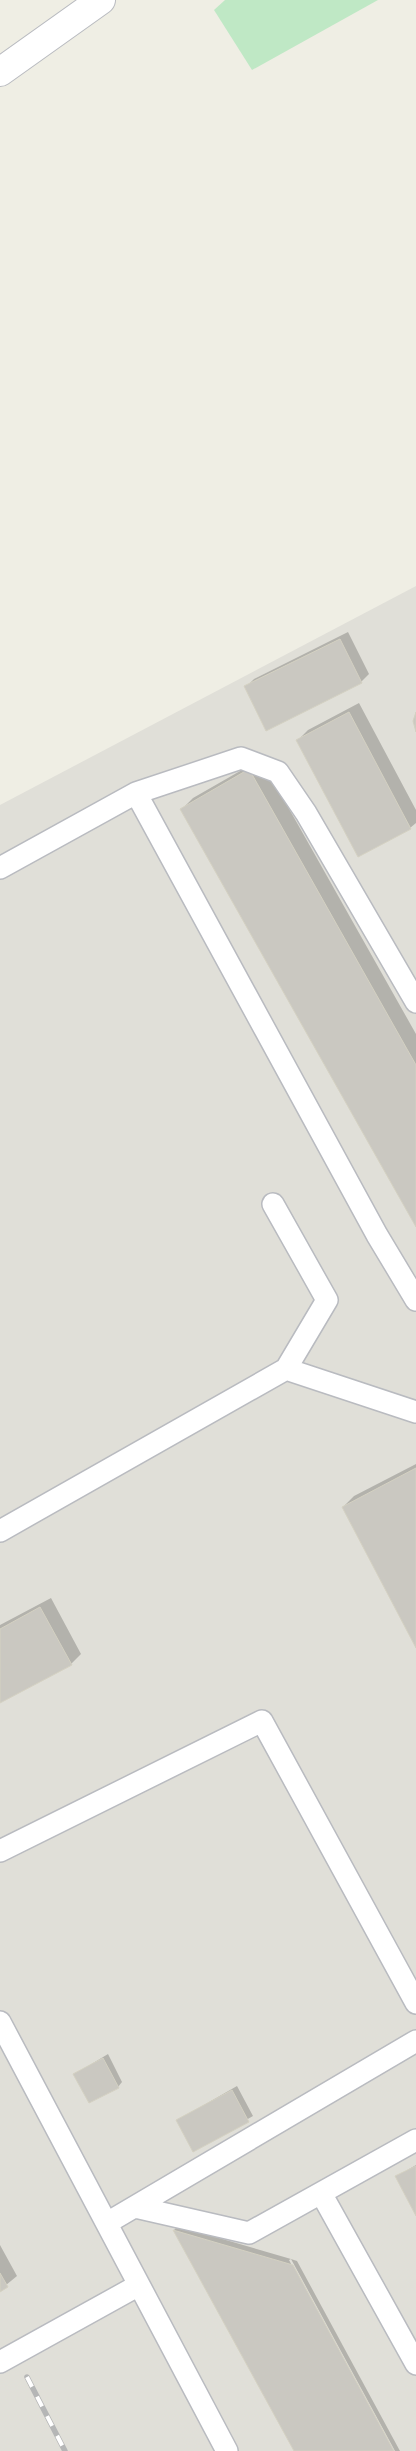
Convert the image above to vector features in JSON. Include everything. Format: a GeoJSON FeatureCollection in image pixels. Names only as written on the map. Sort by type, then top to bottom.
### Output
{"type":"FeatureCollection","features":[{"type":"Feature","properties":{"kind":"street"},"geometry":{"type":"LineString","coordinates":[[0,72],[101,0]]}},
{"type":"Feature","properties":{"kind":"lane"},"geometry":{"type":"LineString","coordinates":[[0,868],[136,793],[241,758],[278,772],[306,813],[416,1002]]}},
{"type":"Feature","properties":{"kind":"lane"},"geometry":{"type":"LineString","coordinates":[[136,793],[378,1235],[416,1300]]}},
{"type":"Feature","properties":{"kind":"lane"},"geometry":{"type":"LineString","coordinates":[[0,1531],[286,1369],[327,1300],[273,1204]]}},
{"type":"Feature","properties":{"kind":"lane"},"geometry":{"type":"LineString","coordinates":[[286,1369],[416,1412]]}},
{"type":"Feature","properties":{"kind":"lane"},"geometry":{"type":"LineString","coordinates":[[0,1851],[262,1721],[416,2002]]}},
{"type":"Feature","properties":{"kind":"lane"},"geometry":{"type":"LineString","coordinates":[[0,2022],[227,2451]]}},
{"type":"Feature","properties":{"kind":"lane"},"geometry":{"type":"LineString","coordinates":[[107,2223],[416,2041]]}},
{"type":"Feature","properties":{"kind":"lane"},"geometry":{"type":"LineString","coordinates":[[135,2207],[249,2233],[416,2140]]}},
{"type":"Feature","properties":{"kind":"lane"},"geometry":{"type":"LineString","coordinates":[[321,2193],[416,2364]]}},
{"type":"Feature","properties":{"kind":"lane"},"geometry":{"type":"LineString","coordinates":[[0,2362],[140,2285]]}},
{"type":"Feature","properties":{"kind":"shaded area"},"geometry":{"type":"Polygon","coordinates":[[[416,586],[416,2451],[0,2451],[0,805],[416,586]]]}},
{"type":"Feature","properties":{"kind":"green space"},"geometry":{"type":"Polygon","coordinates":[[[225,0],[378,0],[252,70],[214,10],[225,0]]]}},
{"type":"Feature","properties":{"kind":"building"},"geometry":{"type":"Polygon","coordinates":[[[340,639],[362,683],[266,731],[244,686],[340,639]]]}},
{"type":"Feature","properties":{"kind":"building"},"geometry":{"type":"Polygon","coordinates":[[[349,712],[411,829],[358,857],[296,740],[349,712]]]}},
{"type":"Feature","properties":{"kind":"building"},"geometry":{"type":"Polygon","coordinates":[[[416,712],[416,732],[413,721],[416,712]]]}},
{"type":"Feature","properties":{"kind":"building"},"geometry":{"type":"Polygon","coordinates":[[[249,769],[416,1065],[416,1227],[180,809],[249,769]]]}},
{"type":"Feature","properties":{"kind":"building"},"geometry":{"type":"Polygon","coordinates":[[[416,1468],[416,1648],[342,1507],[416,1468]]]}},
{"type":"Feature","properties":{"kind":"building"},"geometry":{"type":"Polygon","coordinates":[[[40,1607],[72,1665],[0,1703],[0,1629],[40,1607]]]}},
{"type":"Feature","properties":{"kind":"building"},"geometry":{"type":"Polygon","coordinates":[[[103,2058],[119,2088],[89,2103],[73,2074],[103,2058]]]}},
{"type":"Feature","properties":{"kind":"building"},"geometry":{"type":"Polygon","coordinates":[[[232,2090],[249,2122],[193,2152],[176,2120],[232,2090]]]}},
{"type":"Feature","properties":{"kind":"building"},"geometry":{"type":"Polygon","coordinates":[[[416,2166],[416,2216],[395,2176],[416,2166]]]}},
{"type":"Feature","properties":{"kind":"building"},"geometry":{"type":"Polygon","coordinates":[[[173,2230],[293,2265],[394,2451],[294,2451],[173,2230]]]}},
{"type":"Feature","properties":{"kind":"building"},"geometry":{"type":"Polygon","coordinates":[[[0,2273],[8,2287],[0,2292],[0,2273]]]}},
{"type":"Feature","properties":{"kind":"railway"},"geometry":{"type":"LineString","coordinates":[[27,2377],[65,2451]]}}]}
